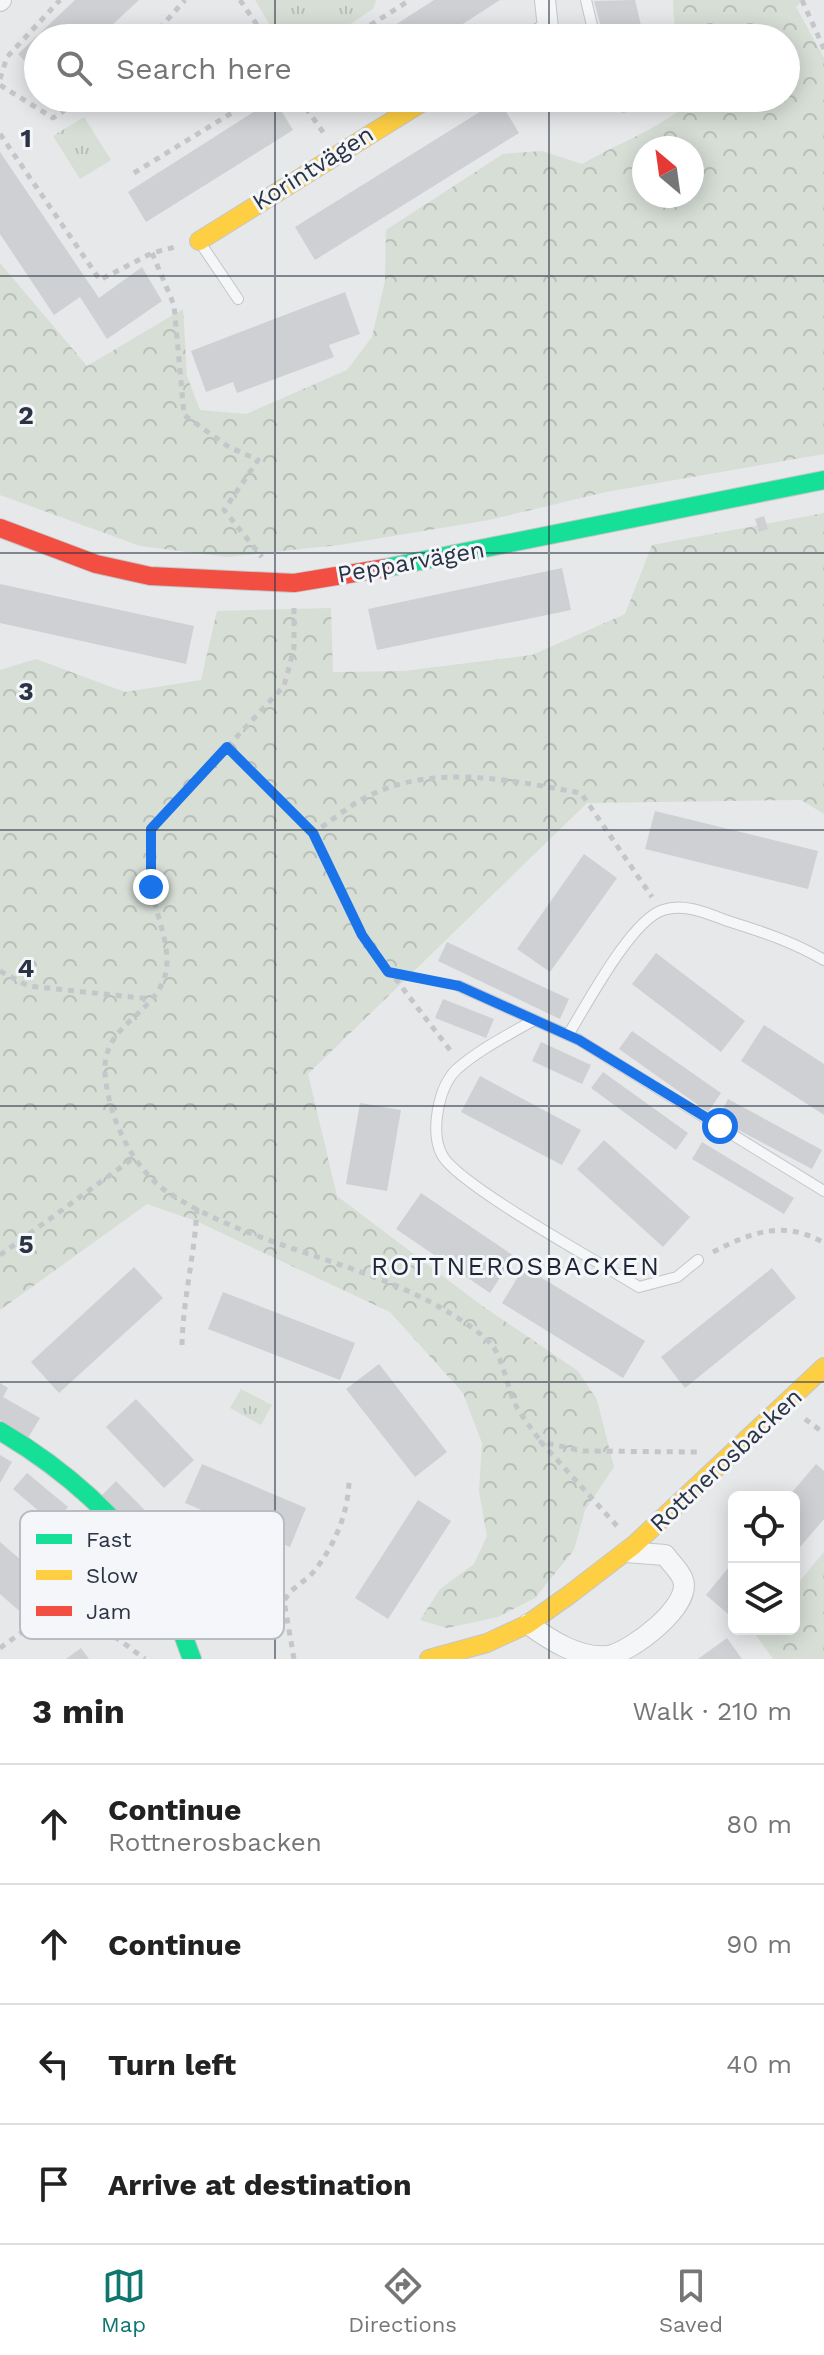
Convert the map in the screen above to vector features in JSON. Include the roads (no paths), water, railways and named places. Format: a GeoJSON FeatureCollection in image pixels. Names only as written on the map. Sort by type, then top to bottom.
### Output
{"type":"FeatureCollection","features":[{"type":"Feature","properties":{"kind":"street"},"geometry":{"type":"LineString","coordinates":[[541,24],[545,0]]}},
{"type":"Feature","properties":{"kind":"street","name":"Korintvägen"},"geometry":{"type":"LineString","coordinates":[[199,241],[405,112]]}},
{"type":"Feature","properties":{"kind":"street","name":"Pepparvägen"},"geometry":{"type":"LineString","coordinates":[[0,528],[96,564],[150,576],[294,583],[440,559],[824,480]]}},
{"type":"Feature","properties":{"kind":"street","name":"Rottnerosbacken"},"geometry":{"type":"LineString","coordinates":[[429,1659],[487,1643],[528,1624],[630,1548],[736,1453],[824,1367]]}},
{"type":"Feature","properties":{"kind":"street"},"geometry":{"type":"LineString","coordinates":[[0,1431],[56,1467],[99,1511]]}},
{"type":"Feature","properties":{"kind":"street","name":"Rottnerosbacken"},"geometry":{"type":"LineString","coordinates":[[528,1624],[553,1642],[577,1652],[609,1656],[667,1619],[683,1596],[684,1581],[665,1555],[630,1548]]}},
{"type":"Feature","properties":{"kind":"street"},"geometry":{"type":"LineString","coordinates":[[184,1639],[192,1659]]}},
{"type":"Feature","properties":{"kind":"lane"},"geometry":{"type":"LineString","coordinates":[[586,0],[592,24]]}},
{"type":"Feature","properties":{"kind":"lane"},"geometry":{"type":"LineString","coordinates":[[199,241],[238,299]]}},
{"type":"Feature","properties":{"kind":"lane"},"geometry":{"type":"LineString","coordinates":[[568,1035],[598,983],[632,937],[661,910],[688,908],[794,943],[824,960]]}},
{"type":"Feature","properties":{"kind":"lane"},"geometry":{"type":"LineString","coordinates":[[459,986],[568,1035],[824,1191]]}},
{"type":"Feature","properties":{"kind":"lane"},"geometry":{"type":"LineString","coordinates":[[534,1020],[455,1071],[440,1098],[436,1138],[443,1158],[491,1197],[639,1287],[677,1277],[698,1260]]}},
{"type":"Feature","properties":{"kind":"district","name":"ROTTNEROSBACKEN"},"geometry":{"type":"Point","coordinates":[516,1266]}}]}
